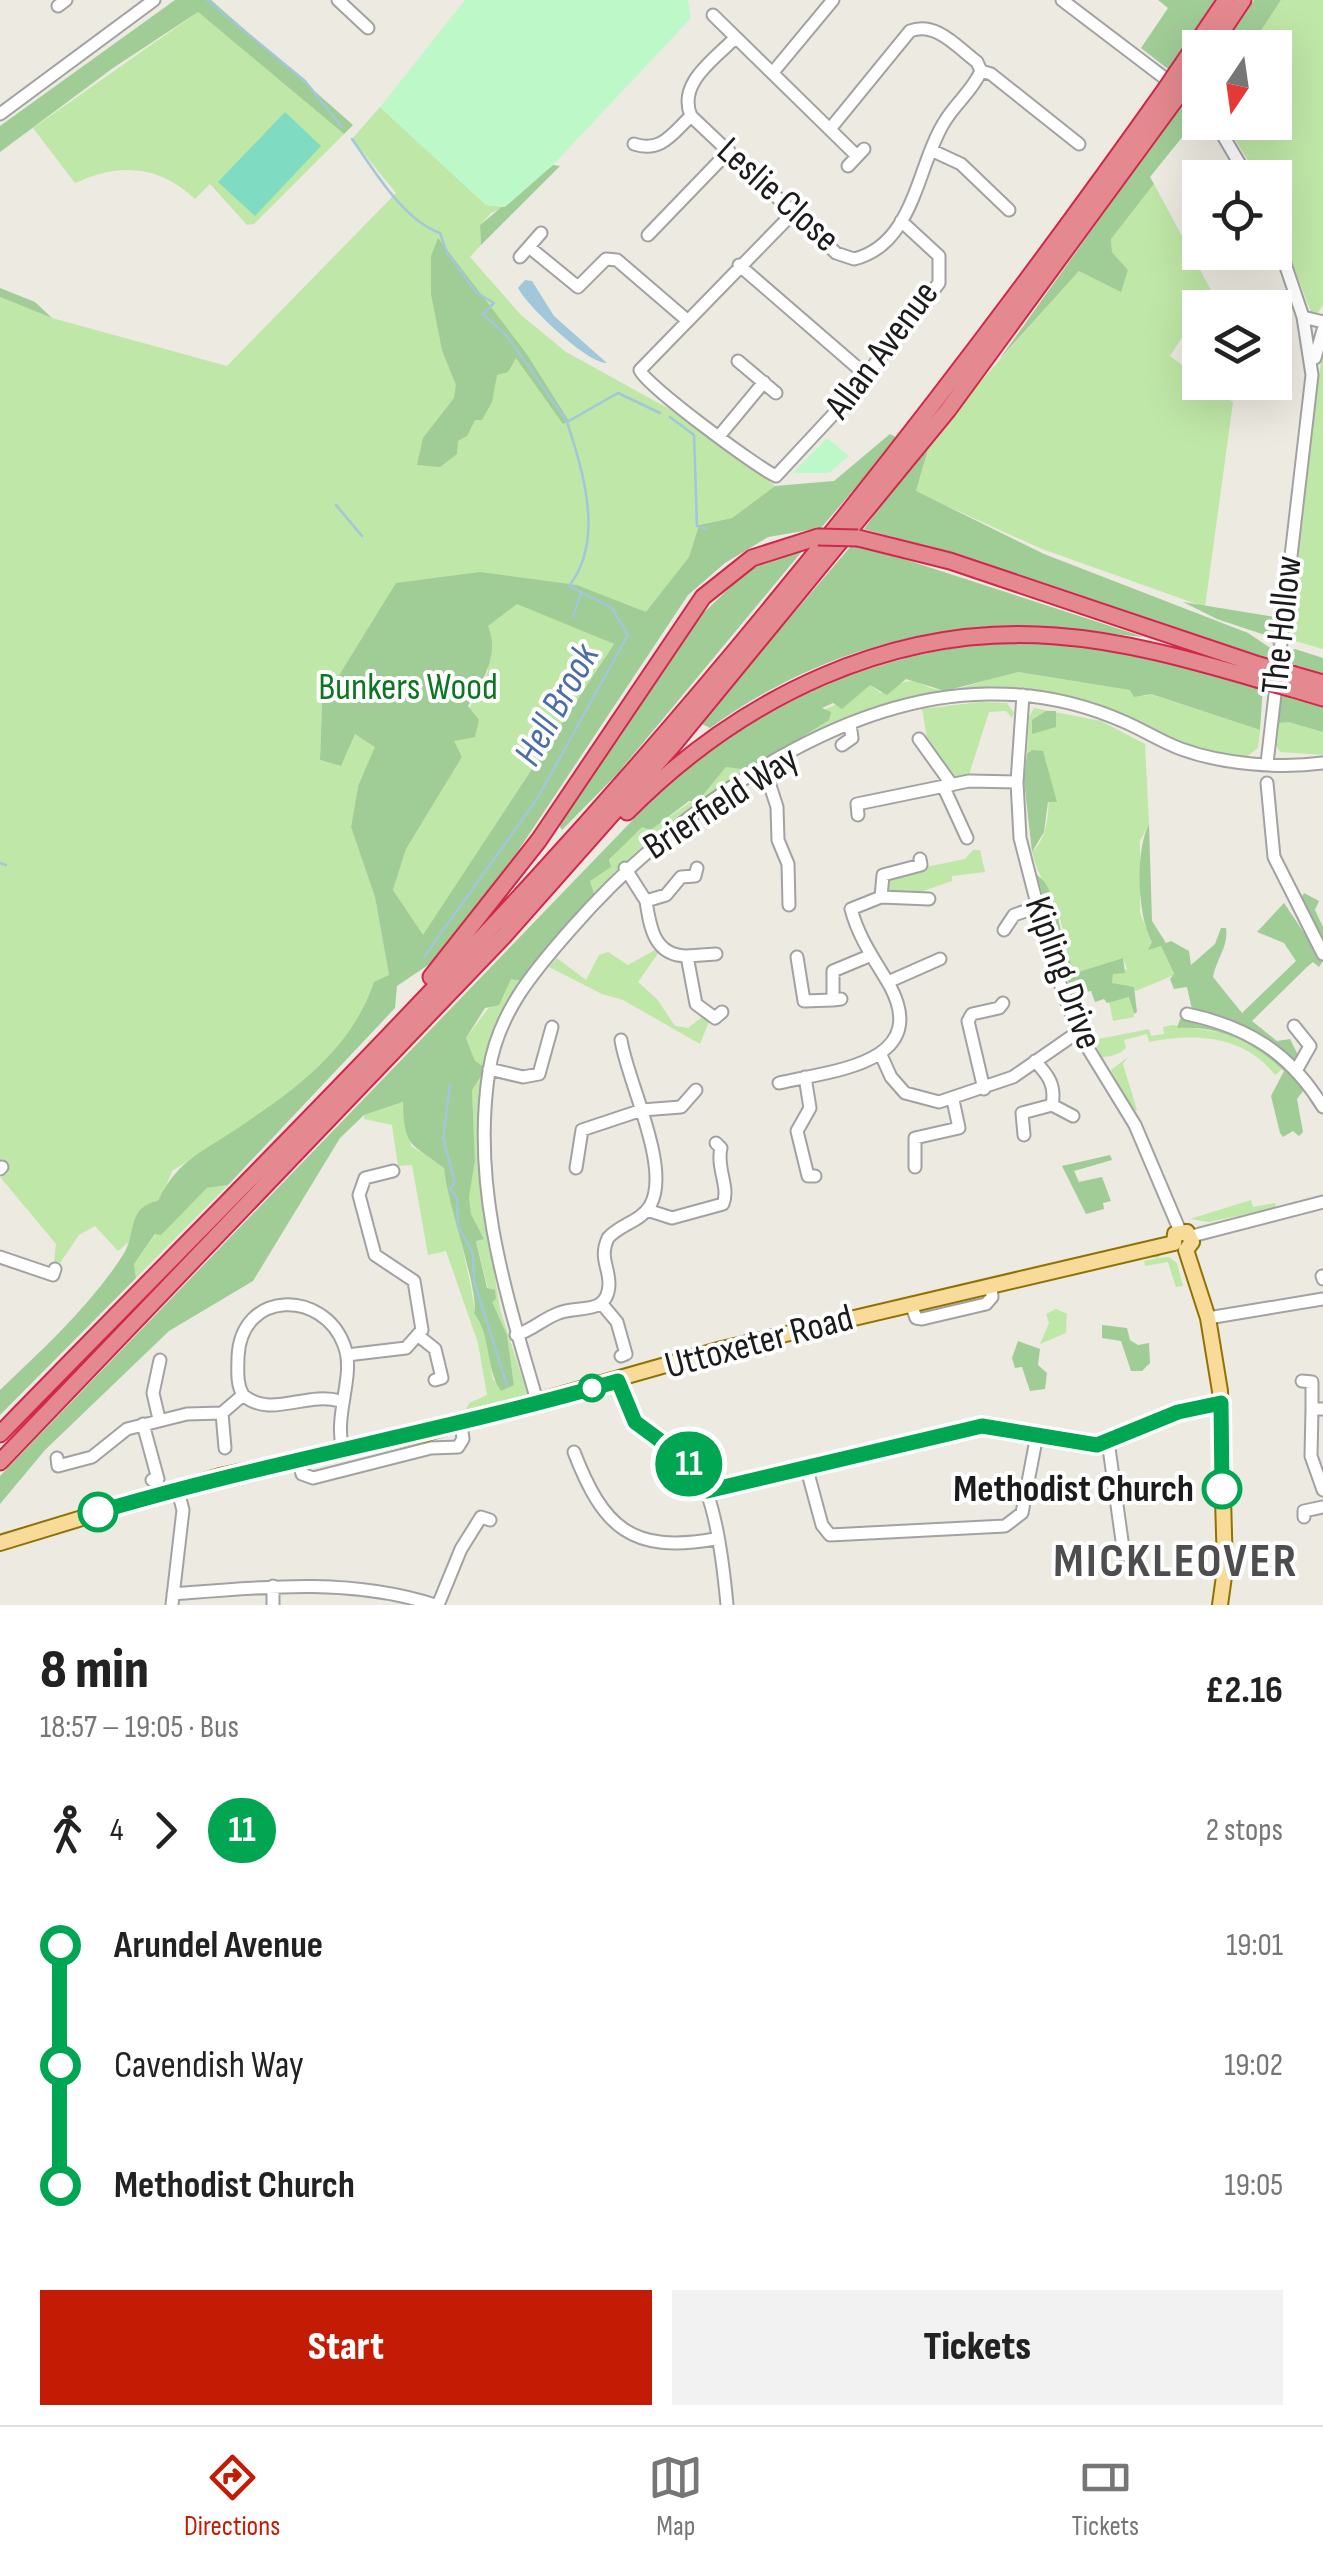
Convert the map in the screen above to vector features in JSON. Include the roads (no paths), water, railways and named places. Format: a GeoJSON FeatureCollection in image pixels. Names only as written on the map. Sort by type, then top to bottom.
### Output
{"type":"FeatureCollection","features":[{"type":"Feature","properties":{"kind":"highway"},"geometry":{"type":"LineString","coordinates":[[1209,30],[1226,0]]}},
{"type":"Feature","properties":{"kind":"highway"},"geometry":{"type":"LineString","coordinates":[[1223,30],[1243,0]]}},
{"type":"Feature","properties":{"kind":"highway"},"geometry":{"type":"LineString","coordinates":[[557,879],[784,614],[948,410],[1182,78]]}},
{"type":"Feature","properties":{"kind":"highway"},"geometry":{"type":"LineString","coordinates":[[0,1434],[548,866],[778,599],[956,376],[1173,92]]}},
{"type":"Feature","properties":{"kind":"highway"},"geometry":{"type":"LineString","coordinates":[[393,1029],[539,840],[702,597],[752,558],[780,546],[818,537],[858,538],[950,561],[1258,672]]}},
{"type":"Feature","properties":{"kind":"highway"},"geometry":{"type":"LineString","coordinates":[[0,1462],[557,879],[647,792],[726,727],[799,685],[892,651],[976,637],[1052,635],[1168,654],[1294,682],[1323,698]]}},
{"type":"Feature","properties":{"kind":"highway"},"geometry":{"type":"LineString","coordinates":[[1294,682],[1323,683]]}},
{"type":"Feature","properties":{"kind":"main road","name":"Uttoxeter Road"},"geometry":{"type":"LineString","coordinates":[[0,1543],[177,1488],[461,1424],[722,1349],[1183,1240]]}},
{"type":"Feature","properties":{"kind":"main road"},"geometry":{"type":"LineString","coordinates":[[1183,1240],[1208,1318],[1221,1403],[1225,1569],[1220,1605]]}},
{"type":"Feature","properties":{"kind":"street"},"geometry":{"type":"LineString","coordinates":[[0,114],[154,0]]}},
{"type":"Feature","properties":{"kind":"street"},"geometry":{"type":"LineString","coordinates":[[338,0],[368,28]]}},
{"type":"Feature","properties":{"kind":"street"},"geometry":{"type":"LineString","coordinates":[[774,72],[833,0]]}},
{"type":"Feature","properties":{"kind":"street"},"geometry":{"type":"LineString","coordinates":[[1062,0],[1182,91]]}},
{"type":"Feature","properties":{"kind":"street"},"geometry":{"type":"LineString","coordinates":[[713,15],[856,157]]}},
{"type":"Feature","properties":{"kind":"street"},"geometry":{"type":"LineString","coordinates":[[830,128],[902,38],[917,28],[933,29],[1072,142]]}},
{"type":"Feature","properties":{"kind":"street","name":"Leslie Close"},"geometry":{"type":"LineString","coordinates":[[735,38],[691,86],[687,96],[691,116],[836,253],[854,259],[872,251],[901,221],[945,120],[980,70]]}},
{"type":"Feature","properties":{"kind":"street"},"geometry":{"type":"LineString","coordinates":[[634,144],[650,150],[659,146],[691,116]]}},
{"type":"Feature","properties":{"kind":"street"},"geometry":{"type":"LineString","coordinates":[[932,150],[961,164],[1006,203]]}},
{"type":"Feature","properties":{"kind":"street"},"geometry":{"type":"LineString","coordinates":[[656,231],[729,151]]}},
{"type":"Feature","properties":{"kind":"street"},"geometry":{"type":"LineString","coordinates":[[764,382],[720,435],[650,385],[640,370],[794,212]]}},
{"type":"Feature","properties":{"kind":"street","name":"Allan Avenue"},"geometry":{"type":"LineString","coordinates":[[720,435],[776,476],[866,375],[942,274],[939,256],[901,221]]}},
{"type":"Feature","properties":{"kind":"street"},"geometry":{"type":"LineString","coordinates":[[542,233],[525,252],[578,286],[606,259],[617,260],[688,322]]}},
{"type":"Feature","properties":{"kind":"street"},"geometry":{"type":"LineString","coordinates":[[739,265],[866,375]]}},
{"type":"Feature","properties":{"kind":"street"},"geometry":{"type":"LineString","coordinates":[[1287,270],[1303,318],[1312,367]]}},
{"type":"Feature","properties":{"kind":"street"},"geometry":{"type":"LineString","coordinates":[[1303,318],[1323,322]]}},
{"type":"Feature","properties":{"kind":"street"},"geometry":{"type":"LineString","coordinates":[[1312,367],[1323,330]]}},
{"type":"Feature","properties":{"kind":"street"},"geometry":{"type":"LineString","coordinates":[[738,360],[776,392]]}},
{"type":"Feature","properties":{"kind":"street","name":"The Hollow"},"geometry":{"type":"LineString","coordinates":[[1267,763],[1312,367]]}},
{"type":"Feature","properties":{"kind":"street","name":"Brierfield Way"},"geometry":{"type":"LineString","coordinates":[[538,1404],[497,1263],[486,1197],[490,1069],[504,1022],[527,981],[625,868],[678,824],[850,724],[921,700],[990,694],[1024,696],[1088,708],[1197,754],[1267,763],[1323,763]]}},
{"type":"Feature","properties":{"kind":"street","name":"Kipling Drive"},"geometry":{"type":"LineString","coordinates":[[1024,696],[1016,782],[1020,838],[1037,907],[1078,1032],[1134,1125],[1183,1240]]}},
{"type":"Feature","properties":{"kind":"street"},"geometry":{"type":"LineString","coordinates":[[842,745],[852,738],[850,724]]}},
{"type":"Feature","properties":{"kind":"street"},"geometry":{"type":"LineString","coordinates":[[919,740],[948,786],[966,838]]}},
{"type":"Feature","properties":{"kind":"street"},"geometry":{"type":"LineString","coordinates":[[765,770],[778,807],[778,840],[788,864],[788,906]]}},
{"type":"Feature","properties":{"kind":"street"},"geometry":{"type":"LineString","coordinates":[[858,815],[856,804],[948,786],[1016,782]]}},
{"type":"Feature","properties":{"kind":"street"},"geometry":{"type":"LineString","coordinates":[[1267,782],[1274,858],[1323,954]]}},
{"type":"Feature","properties":{"kind":"street"},"geometry":{"type":"LineString","coordinates":[[881,897],[883,875],[921,866],[920,859]]}},
{"type":"Feature","properties":{"kind":"street"},"geometry":{"type":"LineString","coordinates":[[625,868],[646,901],[657,942],[674,955],[716,954]]}},
{"type":"Feature","properties":{"kind":"street"},"geometry":{"type":"LineString","coordinates":[[646,901],[666,895],[680,877],[695,876],[697,868]]}},
{"type":"Feature","properties":{"kind":"street"},"geometry":{"type":"LineString","coordinates":[[929,899],[881,897],[851,909],[869,956],[888,982],[898,1022],[882,1055],[891,1077],[905,1093],[932,1102],[953,1100],[1014,1077],[1078,1032]]}},
{"type":"Feature","properties":{"kind":"street"},"geometry":{"type":"LineString","coordinates":[[1004,930],[1014,915],[1037,907]]}},
{"type":"Feature","properties":{"kind":"street"},"geometry":{"type":"LineString","coordinates":[[687,956],[696,1004],[716,1018],[722,1012]]}},
{"type":"Feature","properties":{"kind":"street"},"geometry":{"type":"LineString","coordinates":[[796,957],[804,1002],[837,1000],[834,971],[869,956]]}},
{"type":"Feature","properties":{"kind":"street"},"geometry":{"type":"LineString","coordinates":[[888,982],[940,959]]}},
{"type":"Feature","properties":{"kind":"street"},"geometry":{"type":"LineString","coordinates":[[984,1088],[968,1022],[972,1014],[994,1010],[1002,1003]]}},
{"type":"Feature","properties":{"kind":"street"},"geometry":{"type":"LineString","coordinates":[[1187,1014],[1229,1025],[1254,1037],[1297,1069],[1323,1107]]}},
{"type":"Feature","properties":{"kind":"street"},"geometry":{"type":"LineString","coordinates":[[490,1069],[523,1077],[539,1074],[545,1066],[552,1026]]}},
{"type":"Feature","properties":{"kind":"street"},"geometry":{"type":"LineString","coordinates":[[1294,1026],[1310,1046],[1297,1069]]}},
{"type":"Feature","properties":{"kind":"street"},"geometry":{"type":"LineString","coordinates":[[516,1335],[558,1313],[590,1309],[601,1303],[609,1286],[602,1256],[608,1238],[647,1210],[655,1184],[642,1110],[618,1048]]}},
{"type":"Feature","properties":{"kind":"street"},"geometry":{"type":"LineString","coordinates":[[784,1079],[805,1077],[882,1055]]}},
{"type":"Feature","properties":{"kind":"street"},"geometry":{"type":"LineString","coordinates":[[1035,1061],[1051,1081],[1052,1105]]}},
{"type":"Feature","properties":{"kind":"street"},"geometry":{"type":"LineString","coordinates":[[805,1077],[810,1108],[797,1131],[808,1176],[814,1176]]}},
{"type":"Feature","properties":{"kind":"street"},"geometry":{"type":"LineString","coordinates":[[576,1168],[582,1130],[642,1110],[681,1107],[696,1090]]}},
{"type":"Feature","properties":{"kind":"street"},"geometry":{"type":"LineString","coordinates":[[915,1168],[916,1138],[959,1128],[953,1100]]}},
{"type":"Feature","properties":{"kind":"street"},"geometry":{"type":"LineString","coordinates":[[1024,1135],[1022,1113],[1052,1105],[1073,1116]]}},
{"type":"Feature","properties":{"kind":"street"},"geometry":{"type":"LineString","coordinates":[[647,1210],[672,1218],[723,1204],[726,1194],[720,1170],[721,1148],[716,1143]]}},
{"type":"Feature","properties":{"kind":"street"},"geometry":{"type":"LineString","coordinates":[[347,1355],[406,1348],[420,1337],[424,1320],[416,1287],[408,1274],[375,1255],[360,1195],[369,1175],[393,1171]]}},
{"type":"Feature","properties":{"kind":"street","name":"Uttoxeter Road"},"geometry":{"type":"LineString","coordinates":[[1183,1240],[1323,1202]]}},
{"type":"Feature","properties":{"kind":"street"},"geometry":{"type":"LineString","coordinates":[[0,1257],[37,1272],[53,1275],[55,1269]]}},
{"type":"Feature","properties":{"kind":"street"},"geometry":{"type":"LineString","coordinates":[[1208,1318],[1323,1299]]}},
{"type":"Feature","properties":{"kind":"street"},"geometry":{"type":"LineString","coordinates":[[601,1303],[617,1322],[626,1354],[620,1356]]}},
{"type":"Feature","properties":{"kind":"street"},"geometry":{"type":"LineString","coordinates":[[340,1401],[320,1396],[264,1407],[242,1395],[238,1382],[241,1338],[248,1321],[266,1308],[291,1305],[316,1313],[338,1334],[347,1355],[340,1401],[343,1452]]}},
{"type":"Feature","properties":{"kind":"street"},"geometry":{"type":"LineString","coordinates":[[420,1337],[437,1354],[442,1378],[435,1380]]}},
{"type":"Feature","properties":{"kind":"street"},"geometry":{"type":"LineString","coordinates":[[159,1420],[153,1393],[160,1360]]}},
{"type":"Feature","properties":{"kind":"street"},"geometry":{"type":"LineString","coordinates":[[618,1381],[635,1422],[681,1456],[707,1491],[727,1605]]}},
{"type":"Feature","properties":{"kind":"street"},"geometry":{"type":"LineString","coordinates":[[1302,1381],[1312,1382],[1318,1409],[1312,1456],[1323,1490]]}},
{"type":"Feature","properties":{"kind":"street"},"geometry":{"type":"LineString","coordinates":[[57,1458],[58,1466],[88,1458],[118,1433],[143,1424],[222,1413],[242,1395]]}},
{"type":"Feature","properties":{"kind":"street"},"geometry":{"type":"LineString","coordinates":[[707,1491],[982,1426],[1093,1444],[1178,1412],[1221,1403]]}},
{"type":"Feature","properties":{"kind":"street"},"geometry":{"type":"LineString","coordinates":[[222,1413],[225,1448]]}},
{"type":"Feature","properties":{"kind":"street"},"geometry":{"type":"LineString","coordinates":[[143,1424],[158,1479],[152,1480]]}},
{"type":"Feature","properties":{"kind":"street"},"geometry":{"type":"LineString","coordinates":[[299,1461],[302,1474],[313,1478],[430,1448],[458,1447],[463,1439],[461,1424]]}},
{"type":"Feature","properties":{"kind":"street"},"geometry":{"type":"LineString","coordinates":[[806,1466],[822,1526],[830,1535],[1004,1526],[1022,1513],[1037,1434]]}},
{"type":"Feature","properties":{"kind":"street"},"geometry":{"type":"LineString","coordinates":[[1108,1441],[1124,1555]]}},
{"type":"Feature","properties":{"kind":"street"},"geometry":{"type":"LineString","coordinates":[[574,1452],[599,1509],[622,1530],[659,1543],[715,1539]]}},
{"type":"Feature","properties":{"kind":"street"},"geometry":{"type":"LineString","coordinates":[[177,1488],[183,1510],[172,1600],[273,1586],[375,1591],[436,1605],[461,1549],[485,1514]]}},
{"type":"Feature","properties":{"kind":"street"},"geometry":{"type":"LineString","coordinates":[[1304,1517],[1304,1511],[1323,1507]]}},
{"type":"Feature","properties":{"kind":"street"},"geometry":{"type":"LineString","coordinates":[[273,1586],[274,1605]]}},
{"type":"Feature","properties":{"kind":"water"},"geometry":{"type":"Polygon","coordinates":[[[525,280],[532,281],[554,316],[607,363],[573,345],[546,320],[518,288],[525,280]]]}},
{"type":"Feature","properties":{"kind":"waterway","name":"Hell Brook"},"geometry":{"type":"LineString","coordinates":[[207,0],[305,81],[342,127]]}},
{"type":"Feature","properties":{"kind":"waterway","name":"Hell Brook"},"geometry":{"type":"LineString","coordinates":[[352,139],[402,206],[426,227],[440,233],[447,253],[477,293],[494,303],[483,314],[507,336],[566,420]]}},
{"type":"Feature","properties":{"kind":"waterway","name":"Hell Brook"},"geometry":{"type":"LineString","coordinates":[[424,957],[537,799],[628,635],[612,608],[569,586],[580,568],[588,527],[584,483],[567,422],[618,393],[660,413]]}},
{"type":"Feature","properties":{"kind":"waterway"},"geometry":{"type":"LineString","coordinates":[[670,417],[694,435],[697,526],[707,529]]}},
{"type":"Feature","properties":{"kind":"waterway"},"geometry":{"type":"LineString","coordinates":[[336,505],[362,536]]}},
{"type":"Feature","properties":{"kind":"waterway"},"geometry":{"type":"LineString","coordinates":[[573,617],[581,593]]}},
{"type":"Feature","properties":{"kind":"waterway"},"geometry":{"type":"LineString","coordinates":[[0,863],[6,865]]}},
{"type":"Feature","properties":{"kind":"waterway"},"geometry":{"type":"LineString","coordinates":[[450,1084],[443,1138],[455,1182],[450,1189],[457,1198],[458,1226],[473,1254],[474,1281],[507,1385]]}},
{"type":"Feature","properties":{"kind":"place","name":"Methodist Church"},"geometry":{"type":"Point","coordinates":[1222,1489]}},
{"type":"Feature","properties":{"kind":"district","name":"MICKLEOVER"},"geometry":{"type":"Point","coordinates":[1176,1561]}},
{"type":"Feature","properties":{"kind":"park label","name":"Bunkers Wood"},"geometry":{"type":"Point","coordinates":[408,687]}}]}
